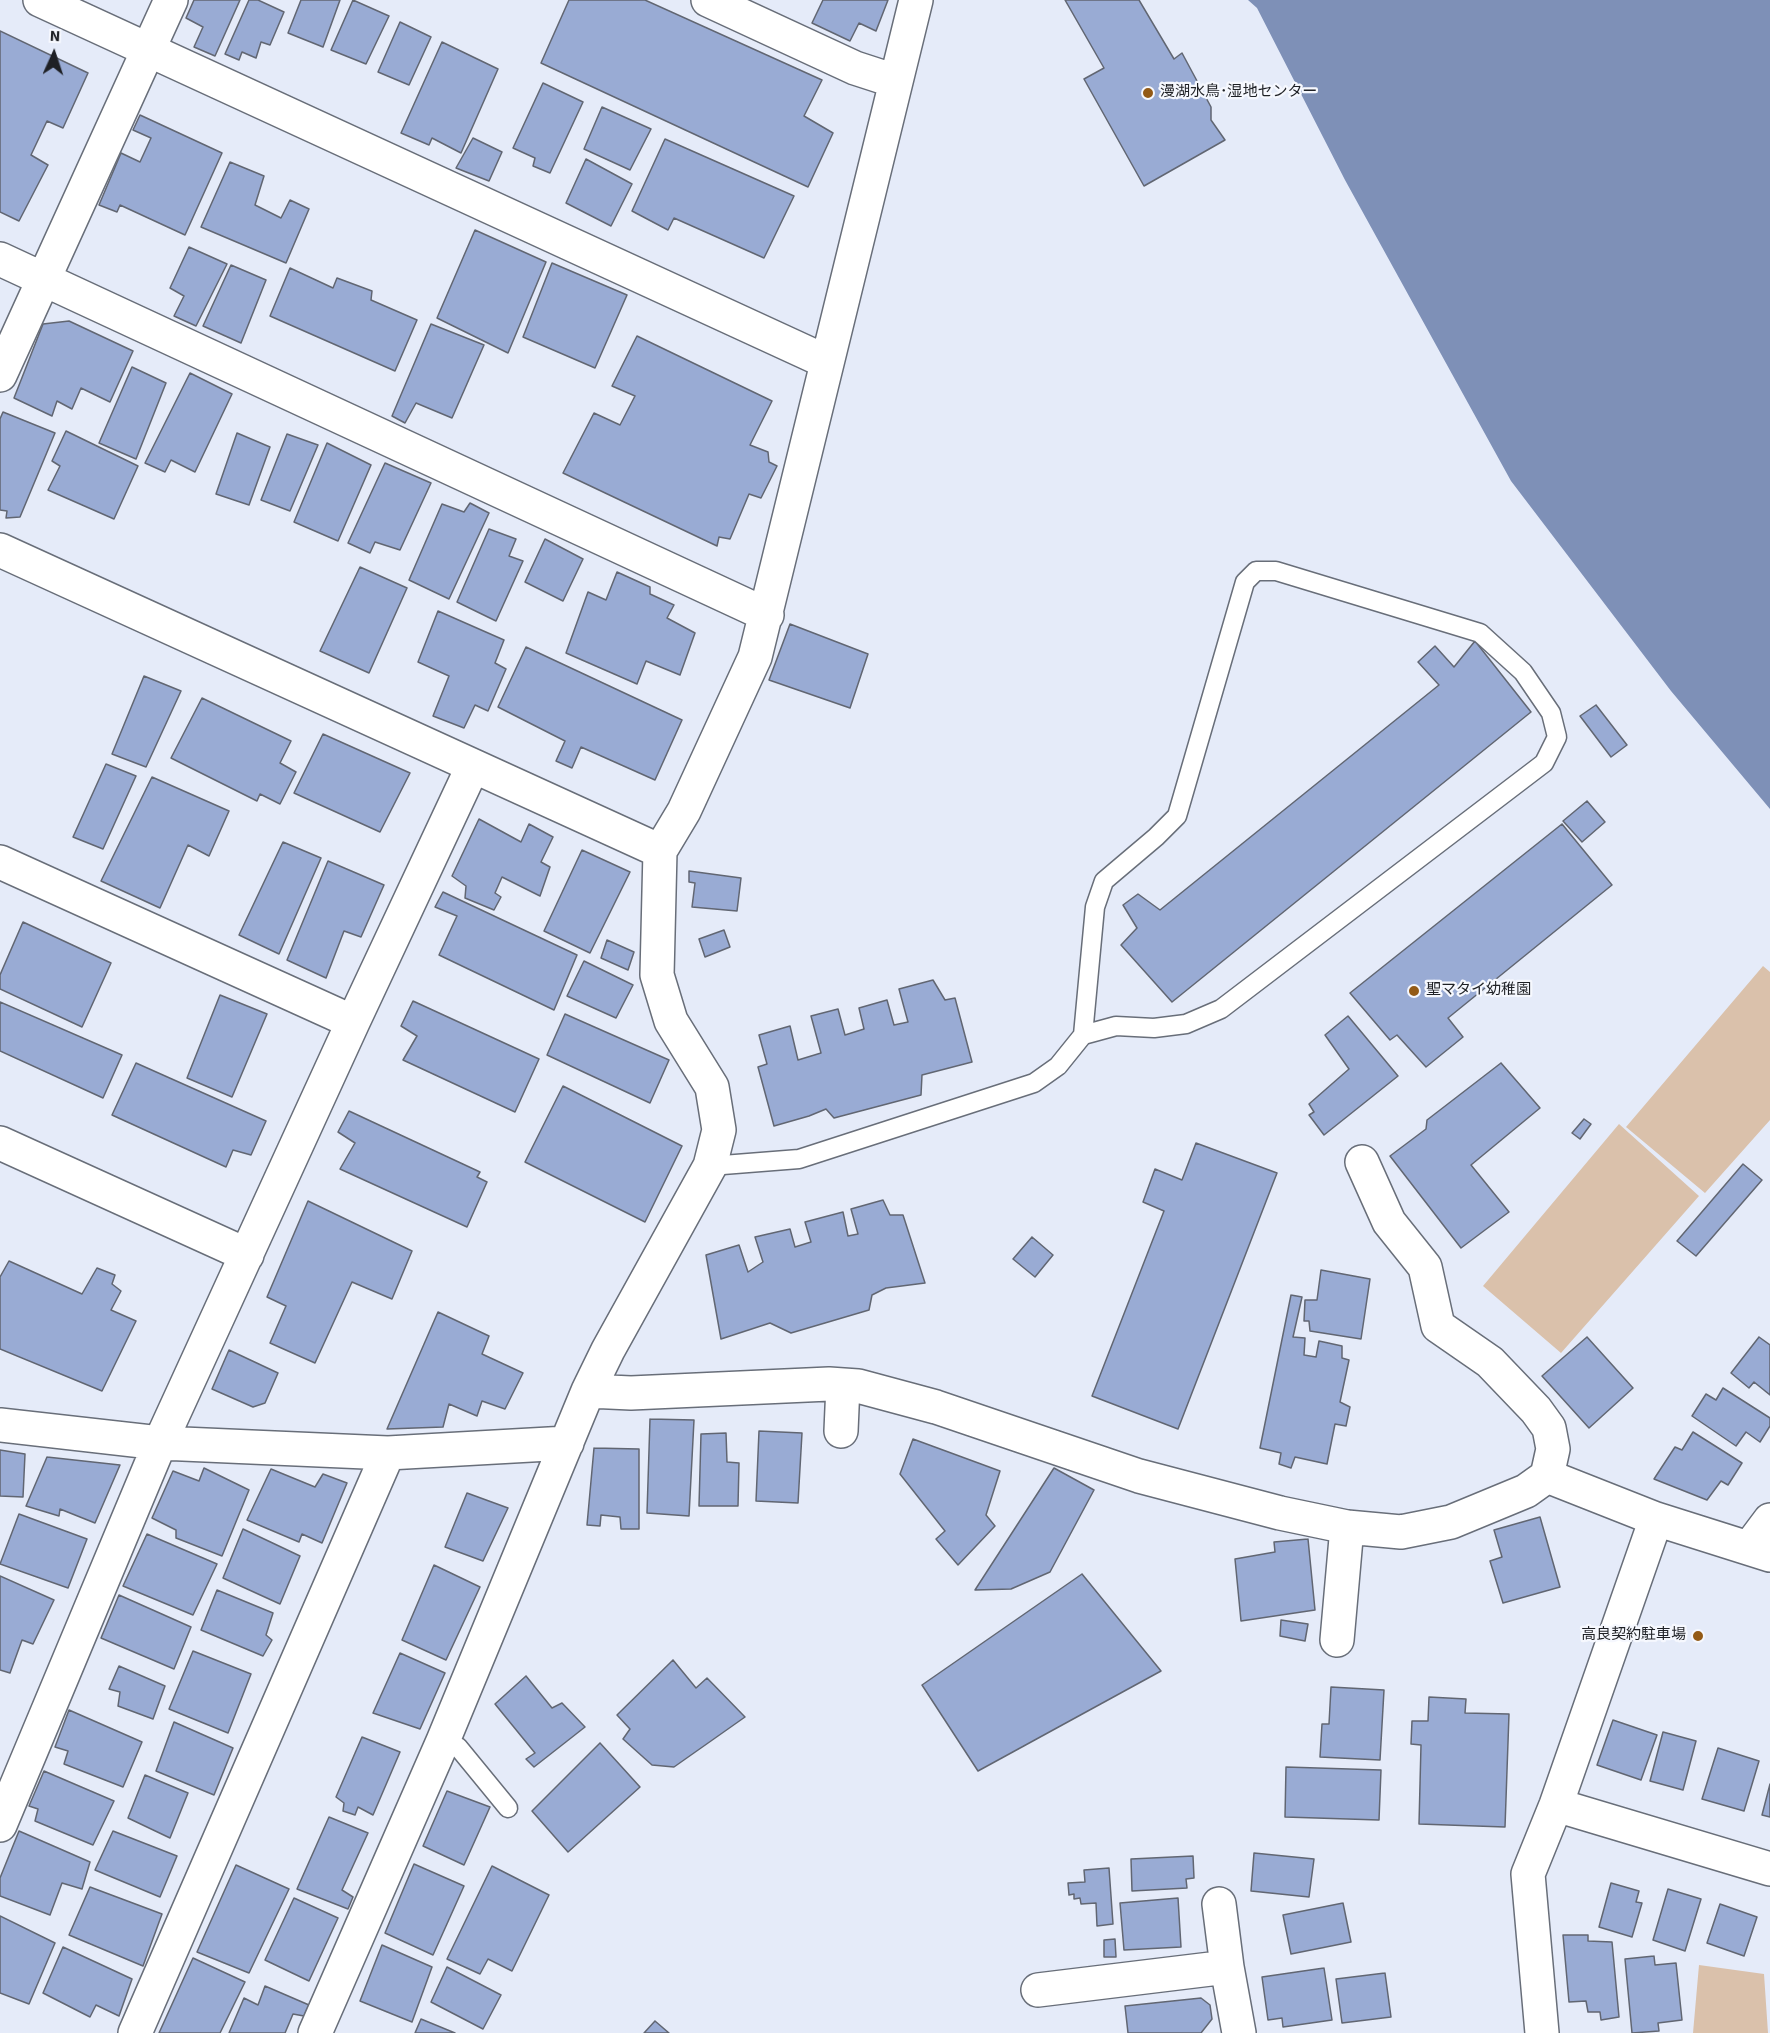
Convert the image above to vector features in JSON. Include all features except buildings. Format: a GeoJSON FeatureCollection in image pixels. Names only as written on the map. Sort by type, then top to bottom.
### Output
{"type":"FeatureCollection","features":[{"type":"Feature","properties":{"kind":"street"},"geometry":{"type":"LineString","coordinates":[[40,0],[827,362]]}},
{"type":"Feature","properties":{"kind":"street"},"geometry":{"type":"LineString","coordinates":[[0,375],[171,0]]}},
{"type":"Feature","properties":{"kind":"street"},"geometry":{"type":"LineString","coordinates":[[708,0],[855,68],[895,81]]}},
{"type":"Feature","properties":{"kind":"street"},"geometry":{"type":"LineString","coordinates":[[315,2033],[443,1740],[588,1391],[608,1350],[710,1166],[719,1130],[712,1088],[672,1021],[657,975],[660,851],[684,811],[755,657],[916,0]]}},
{"type":"Feature","properties":{"kind":"street"},"geometry":{"type":"LineString","coordinates":[[0,259],[767,615]]}},
{"type":"Feature","properties":{"kind":"street"},"geometry":{"type":"LineString","coordinates":[[0,550],[660,851]]}},
{"type":"Feature","properties":{"kind":"street"},"geometry":{"type":"LineString","coordinates":[[0,1825],[160,1443],[473,766]]}},
{"type":"Feature","properties":{"kind":"street"},"geometry":{"type":"LineString","coordinates":[[0,862],[353,1022]]}},
{"type":"Feature","properties":{"kind":"street"},"geometry":{"type":"LineString","coordinates":[[0,1143],[247,1255]]}},
{"type":"Feature","properties":{"kind":"street"},"geometry":{"type":"LineString","coordinates":[[588,1391],[631,1393],[858,1386],[936,1407],[1139,1476],[1280,1513],[1347,1527],[1401,1532],[1451,1522],[1526,1491],[1547,1476],[1553,1449],[1548,1428],[1536,1410],[1490,1362],[1438,1326],[1425,1267],[1389,1222],[1362,1162]]}},
{"type":"Feature","properties":{"kind":"street"},"geometry":{"type":"LineString","coordinates":[[841,1431],[843,1385]]}},
{"type":"Feature","properties":{"kind":"street"},"geometry":{"type":"LineString","coordinates":[[0,1425],[160,1443],[388,1453],[567,1443]]}},
{"type":"Feature","properties":{"kind":"street"},"geometry":{"type":"LineString","coordinates":[[135,2033],[388,1453]]}},
{"type":"Feature","properties":{"kind":"street"},"geometry":{"type":"LineString","coordinates":[[1547,1476],[1656,1519],[1760,1552],[1770,1520]]}},
{"type":"Feature","properties":{"kind":"street"},"geometry":{"type":"LineString","coordinates":[[1542,2033],[1528,1874],[1556,1806],[1656,1519]]}},
{"type":"Feature","properties":{"kind":"street"},"geometry":{"type":"LineString","coordinates":[[1337,1640],[1347,1527]]}},
{"type":"Feature","properties":{"kind":"street"},"geometry":{"type":"LineString","coordinates":[[1556,1806],[1770,1869]]}},
{"type":"Feature","properties":{"kind":"street"},"geometry":{"type":"LineString","coordinates":[[1219,1904],[1239,2033]]}},
{"type":"Feature","properties":{"kind":"street"},"geometry":{"type":"LineString","coordinates":[[1038,1990],[1227,1967]]}},
{"type":"Feature","properties":{"kind":"lane"},"geometry":{"type":"LineString","coordinates":[[710,1166],[799,1159],[1034,1083],[1058,1066],[1083,1035],[1095,907],[1104,881],[1177,816],[1245,582],[1256,571],[1276,571],[1480,633],[1523,672],[1551,713],[1557,737],[1545,763],[1221,1009],[1186,1023],[1154,1028],[1116,1026],[1083,1035]]}},
{"type":"Feature","properties":{"kind":"lane"},"geometry":{"type":"LineString","coordinates":[[443,1740],[458,1747],[508,1808]]}},
{"type":"Feature","properties":{"kind":"shaded area"},"geometry":{"type":"Polygon","coordinates":[[[1763,966],[1770,972],[1770,1120],[1705,1193],[1626,1127],[1763,966]]]}},
{"type":"Feature","properties":{"kind":"shaded area"},"geometry":{"type":"Polygon","coordinates":[[[1619,1124],[1699,1196],[1561,1353],[1483,1286],[1619,1124]]]}},
{"type":"Feature","properties":{"kind":"shaded area"},"geometry":{"type":"Polygon","coordinates":[[[1699,1965],[1764,1974],[1768,2033],[1693,2033],[1699,1965]]]}},
{"type":"Feature","properties":{"kind":"water"},"geometry":{"type":"Polygon","coordinates":[[[1248,0],[1770,0],[1770,809],[1671,691],[1511,481],[1345,180],[1257,8],[1248,0]]]}},
{"type":"Feature","properties":{"kind":"place","name":"漫湖水鳥･湿地センター"},"geometry":{"type":"Point","coordinates":[1148,93]}},
{"type":"Feature","properties":{"kind":"place","name":"聖マタイ幼稚園"},"geometry":{"type":"Point","coordinates":[1414,991]}},
{"type":"Feature","properties":{"kind":"place","name":"高良契約駐車場"},"geometry":{"type":"Point","coordinates":[1698,1636]}}]}
